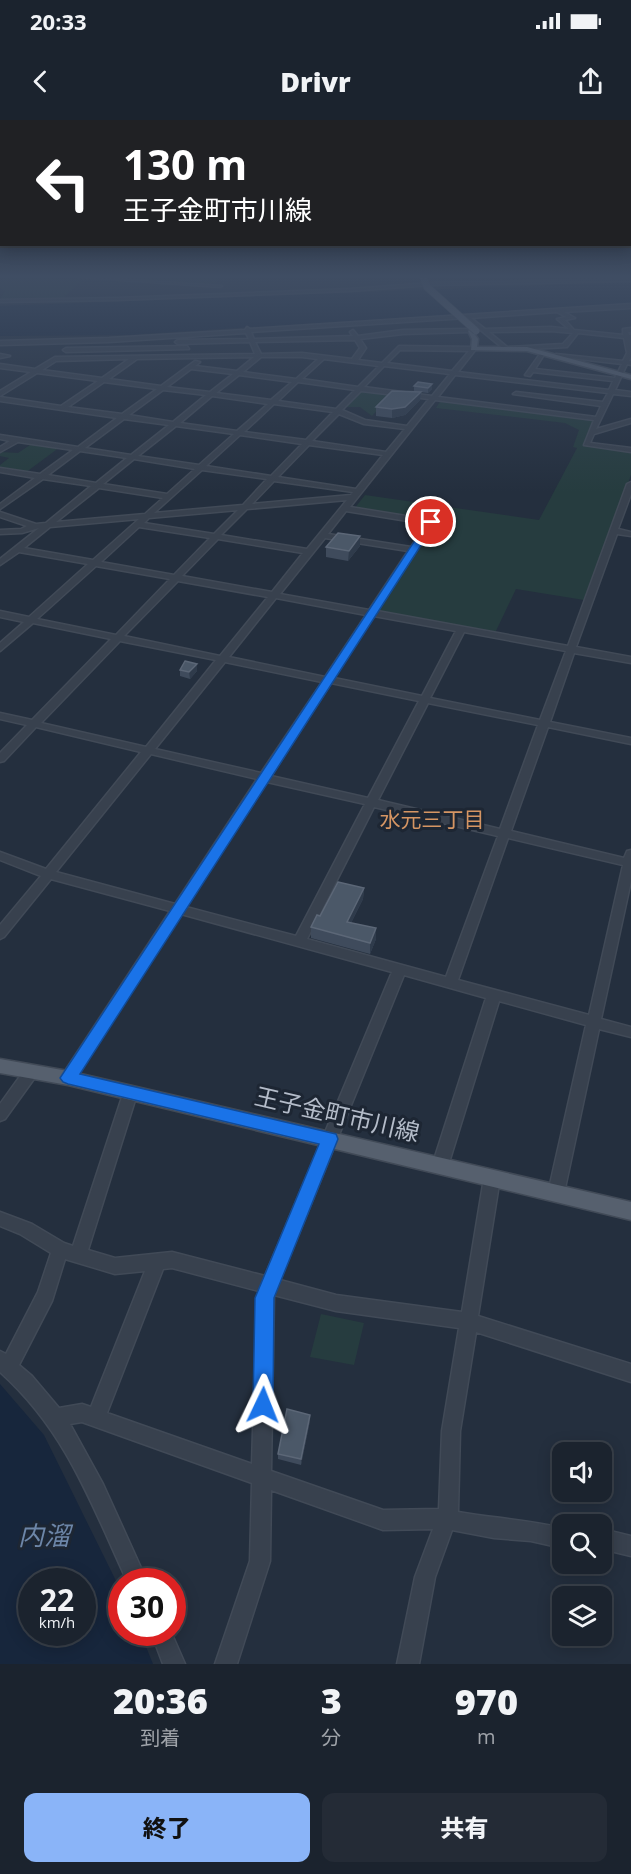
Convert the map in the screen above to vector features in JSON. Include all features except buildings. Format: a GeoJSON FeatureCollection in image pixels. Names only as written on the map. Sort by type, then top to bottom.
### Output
{"type":"FeatureCollection","features":[{"type":"Feature","properties":{"kind":"main road"},"geometry":{"type":"LineString","coordinates":[[473,349],[507,348]]}},
{"type":"Feature","properties":{"kind":"main road"},"geometry":{"type":"LineString","coordinates":[[509,348],[557,356],[619,376],[631,377]]}},
{"type":"Feature","properties":{"kind":"main road","name":"王子金町市川線"},"geometry":{"type":"LineString","coordinates":[[0,1066],[68,1078],[631,1211]]}},
{"type":"Feature","properties":{"kind":"main road","name":"王子金町市川線"},"geometry":{"type":"LineString","coordinates":[[0,1073],[31,1072]]}},
{"type":"Feature","properties":{"kind":"street"},"geometry":{"type":"LineString","coordinates":[[0,394],[56,359],[66,350],[153,348]]}},
{"type":"Feature","properties":{"kind":"street"},"geometry":{"type":"LineString","coordinates":[[198,348],[205,357]]}},
{"type":"Feature","properties":{"kind":"street"},"geometry":{"type":"LineString","coordinates":[[256,348],[259,356]]}},
{"type":"Feature","properties":{"kind":"street"},"geometry":{"type":"LineString","coordinates":[[303,348],[303,355]]}},
{"type":"Feature","properties":{"kind":"street"},"geometry":{"type":"LineString","coordinates":[[0,648],[272,402],[326,358],[327,348]]}},
{"type":"Feature","properties":{"kind":"street"},"geometry":{"type":"LineString","coordinates":[[354,361],[361,348]]}},
{"type":"Feature","properties":{"kind":"street"},"geometry":{"type":"LineString","coordinates":[[0,759],[399,348]]}},
{"type":"Feature","properties":{"kind":"street"},"geometry":{"type":"LineString","coordinates":[[446,348],[473,349]]}},
{"type":"Feature","properties":{"kind":"street"},"geometry":{"type":"LineString","coordinates":[[630,348],[628,363],[604,404],[586,444],[631,450]]}},
{"type":"Feature","properties":{"kind":"street"},"geometry":{"type":"LineString","coordinates":[[62,408],[135,359],[140,349]]}},
{"type":"Feature","properties":{"kind":"street"},"geometry":{"type":"LineString","coordinates":[[0,934],[473,349]]}},
{"type":"Feature","properties":{"kind":"street"},"geometry":{"type":"LineString","coordinates":[[507,407],[542,353]]}},
{"type":"Feature","properties":{"kind":"street"},"geometry":{"type":"LineString","coordinates":[[56,359],[303,355],[631,394]]}},
{"type":"Feature","properties":{"kind":"street"},"geometry":{"type":"LineString","coordinates":[[0,356],[6,356],[0,365],[338,411],[364,422],[409,428]]}},
{"type":"Feature","properties":{"kind":"street"},"geometry":{"type":"LineString","coordinates":[[0,563],[259,356]]}},
{"type":"Feature","properties":{"kind":"street"},"geometry":{"type":"LineString","coordinates":[[557,356],[628,363]]}},
{"type":"Feature","properties":{"kind":"street"},"geometry":{"type":"LineString","coordinates":[[0,507],[205,357]]}},
{"type":"Feature","properties":{"kind":"street"},"geometry":{"type":"LineString","coordinates":[[191,367],[598,419],[629,421]]}},
{"type":"Feature","properties":{"kind":"street"},"geometry":{"type":"LineString","coordinates":[[531,370],[619,376]]}},
{"type":"Feature","properties":{"kind":"street"},"geometry":{"type":"LineString","coordinates":[[516,394],[604,404]]}},
{"type":"Feature","properties":{"kind":"street"},"geometry":{"type":"LineString","coordinates":[[0,399],[388,454]]}},
{"type":"Feature","properties":{"kind":"street"},"geometry":{"type":"LineString","coordinates":[[591,433],[629,421]]}},
{"type":"Feature","properties":{"kind":"street"},"geometry":{"type":"LineString","coordinates":[[0,437],[272,478],[356,494]]}},
{"type":"Feature","properties":{"kind":"street"},"geometry":{"type":"LineString","coordinates":[[0,450],[16,440]]}},
{"type":"Feature","properties":{"kind":"street"},"geometry":{"type":"LineString","coordinates":[[0,470],[167,496]]}},
{"type":"Feature","properties":{"kind":"street"},"geometry":{"type":"LineString","coordinates":[[450,983],[631,487]]}},
{"type":"Feature","properties":{"kind":"street"},"geometry":{"type":"LineString","coordinates":[[0,532],[22,531],[49,524],[142,521],[356,494]]}},
{"type":"Feature","properties":{"kind":"street"},"geometry":{"type":"LineString","coordinates":[[68,1078],[431,522],[344,508]]}},
{"type":"Feature","properties":{"kind":"street"},"geometry":{"type":"LineString","coordinates":[[0,514],[35,526]]}},
{"type":"Feature","properties":{"kind":"street"},"geometry":{"type":"LineString","coordinates":[[142,521],[216,537],[309,552]]}},
{"type":"Feature","properties":{"kind":"street"},"geometry":{"type":"LineString","coordinates":[[614,531],[631,534]]}},
{"type":"Feature","properties":{"kind":"street"},"geometry":{"type":"LineString","coordinates":[[323,535],[412,550]]}},
{"type":"Feature","properties":{"kind":"street"},"geometry":{"type":"LineString","coordinates":[[17,549],[631,660]]}},
{"type":"Feature","properties":{"kind":"street"},"geometry":{"type":"LineString","coordinates":[[0,614],[631,741]]}},
{"type":"Feature","properties":{"kind":"street"},"geometry":{"type":"LineString","coordinates":[[299,942],[461,629]]}},
{"type":"Feature","properties":{"kind":"street"},"geometry":{"type":"LineString","coordinates":[[0,716],[504,834],[630,860],[556,1193]]}},
{"type":"Feature","properties":{"kind":"street"},"geometry":{"type":"LineString","coordinates":[[0,856],[48,874],[631,1032]]}},
{"type":"Feature","properties":{"kind":"street"},"geometry":{"type":"LineString","coordinates":[[226,1664],[260,1561],[265,1298],[399,969]]}},
{"type":"Feature","properties":{"kind":"street"},"geometry":{"type":"LineString","coordinates":[[440,1166],[494,995]]}},
{"type":"Feature","properties":{"kind":"street"},"geometry":{"type":"LineString","coordinates":[[0,1115],[31,1072]]}},
{"type":"Feature","properties":{"kind":"street"},"geometry":{"type":"LineString","coordinates":[[130,1094],[83,1244],[69,1252],[46,1295],[4,1363],[34,1390],[57,1418],[108,1512],[132,1568]]}},
{"type":"Feature","properties":{"kind":"street"},"geometry":{"type":"LineString","coordinates":[[408,1664],[425,1577],[447,1519],[451,1431],[492,1178]]}},
{"type":"Feature","properties":{"kind":"street"},"geometry":{"type":"LineString","coordinates":[[0,1219],[26,1229],[69,1252],[115,1266],[172,1260],[336,1303],[468,1321],[631,1373]]}},
{"type":"Feature","properties":{"kind":"street"},"geometry":{"type":"LineString","coordinates":[[96,1419],[157,1262]]}},
{"type":"Feature","properties":{"kind":"street"},"geometry":{"type":"LineString","coordinates":[[57,1418],[82,1413],[383,1520],[447,1519],[552,1536]]}},
{"type":"Feature","properties":{"kind":"street"},"geometry":{"type":"LineString","coordinates":[[612,1541],[631,1546]]}},
{"type":"Feature","properties":{"kind":"street"},"geometry":{"type":"LineString","coordinates":[[167,1646],[174,1664]]}},
{"type":"Feature","properties":{"kind":"green space"},"geometry":{"type":"Polygon","coordinates":[[[361,389],[393,393],[372,416],[360,407],[344,407],[361,389]]]}},
{"type":"Feature","properties":{"kind":"green space"},"geometry":{"type":"Polygon","coordinates":[[[441,400],[594,420],[584,445],[631,451],[631,475],[584,600],[516,589],[495,633],[377,611],[434,522],[354,509],[365,495],[539,520],[577,448],[573,447],[579,430],[565,423],[436,408],[441,400]]]}},
{"type":"Feature","properties":{"kind":"green space"},"geometry":{"type":"Polygon","coordinates":[[[33,443],[60,447],[25,473],[0,469],[0,465],[9,458],[0,456],[0,452],[18,453],[33,443]]]}},
{"type":"Feature","properties":{"kind":"green space"},"geometry":{"type":"Polygon","coordinates":[[[321,1314],[364,1323],[354,1365],[310,1357],[321,1314]]]}},
{"type":"Feature","properties":{"kind":"water","name":"内溜"},"geometry":{"type":"Polygon","coordinates":[[[0,1384],[44,1435],[110,1568],[108,1646],[146,1646],[153,1664],[0,1664],[0,1384]]]}},
{"type":"Feature","properties":{"kind":"district","name":"水元三丁目"},"geometry":{"type":"Point","coordinates":[432,820]}},
{"type":"Feature","properties":{"kind":"route"},"geometry":{"type":"LineString","coordinates":[[263,1405],[265,1298],[330,1139],[68,1078],[431,522]]}}]}
